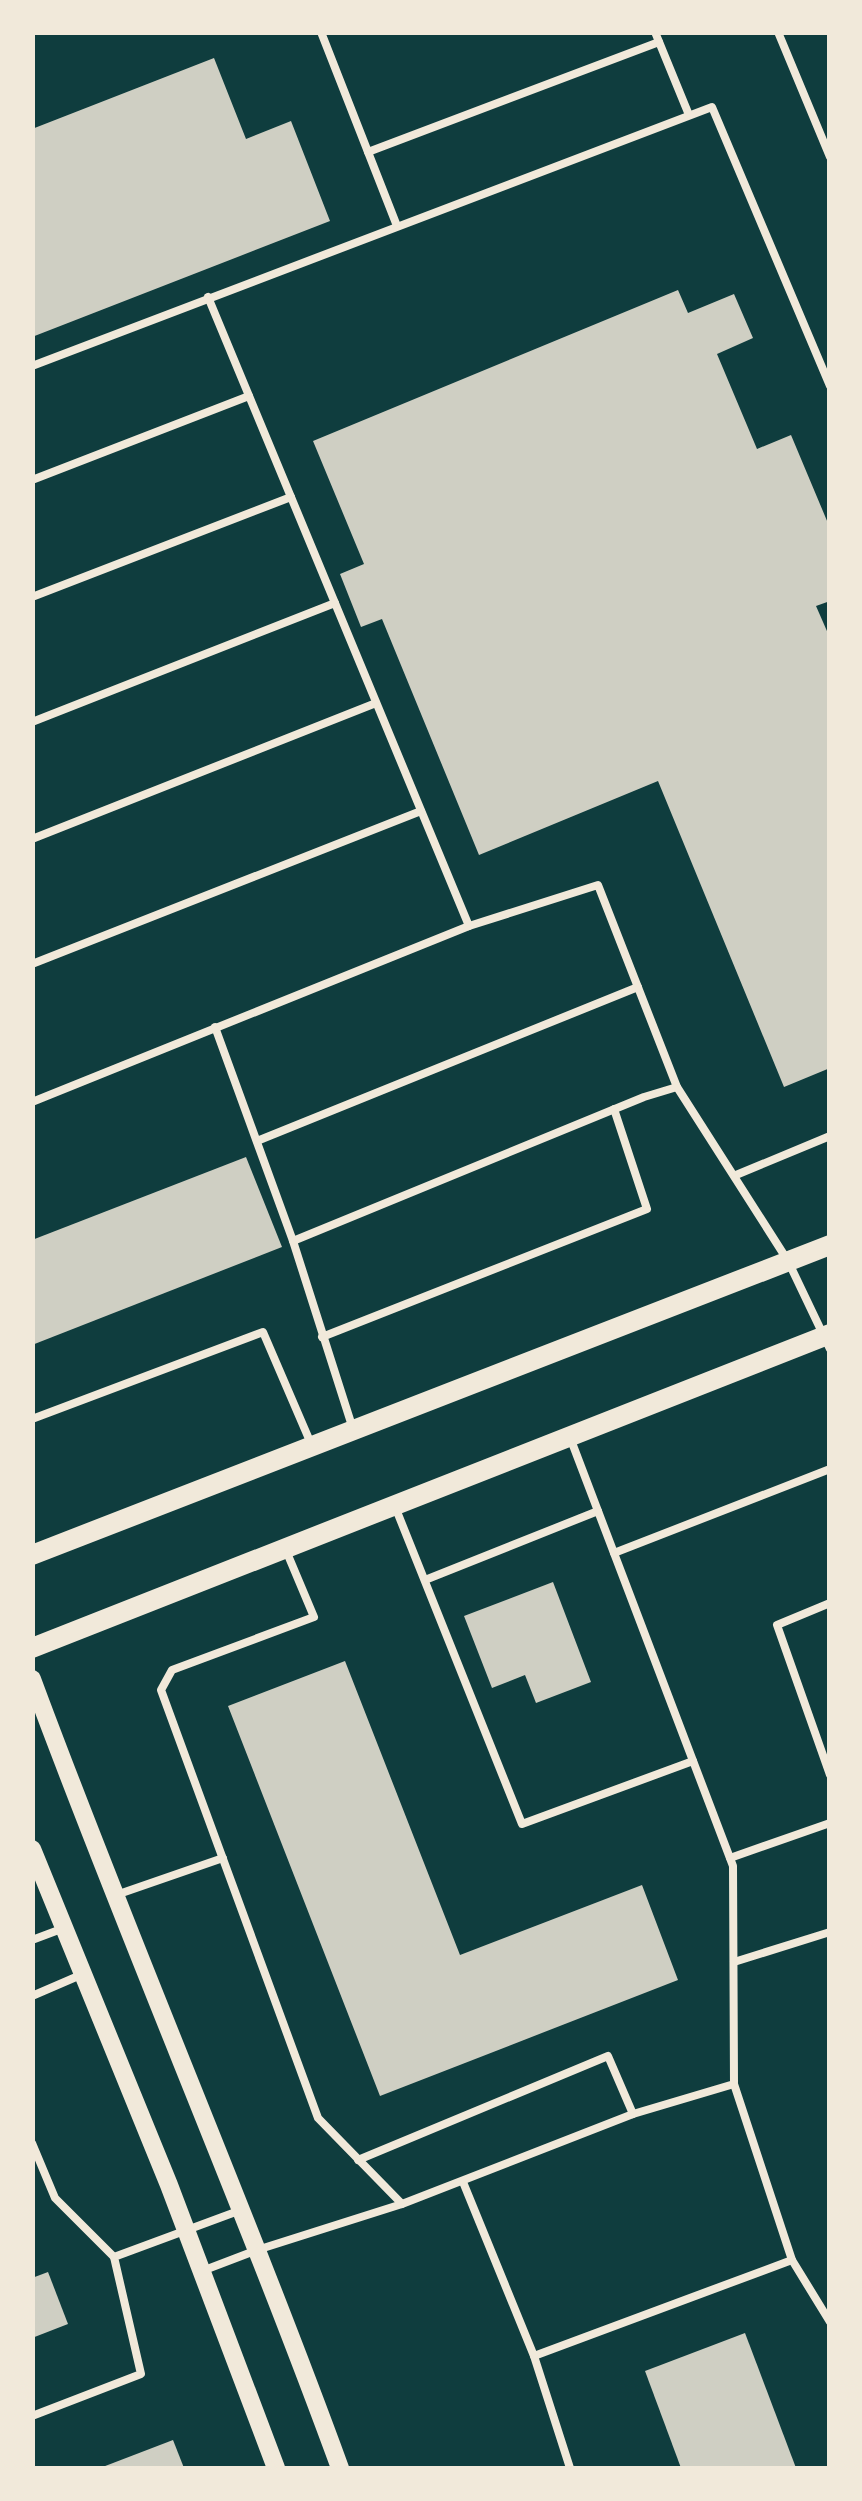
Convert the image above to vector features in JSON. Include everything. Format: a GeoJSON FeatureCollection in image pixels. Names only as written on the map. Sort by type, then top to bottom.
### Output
{"type":"FeatureCollection","features":[{"type":"Feature","properties":{"kind":"main road"},"geometry":{"type":"LineString","coordinates":[[32,1555],[830,1245]]}},
{"type":"Feature","properties":{"kind":"main road"},"geometry":{"type":"LineString","coordinates":[[32,1648],[569,1435],[828,1340]]}},
{"type":"Feature","properties":{"kind":"street"},"geometry":{"type":"LineString","coordinates":[[32,1679],[340,2468]]}},
{"type":"Feature","properties":{"kind":"street"},"geometry":{"type":"LineString","coordinates":[[32,1849],[186,2230],[276,2468]]}},
{"type":"Feature","properties":{"kind":"lane"},"geometry":{"type":"LineString","coordinates":[[322,32],[397,226]]}},
{"type":"Feature","properties":{"kind":"lane"},"geometry":{"type":"LineString","coordinates":[[654,32],[689,115]]}},
{"type":"Feature","properties":{"kind":"lane"},"geometry":{"type":"LineString","coordinates":[[778,32],[829,158]]}},
{"type":"Feature","properties":{"kind":"lane"},"geometry":{"type":"LineString","coordinates":[[368,152],[658,42]]}},
{"type":"Feature","properties":{"kind":"lane"},"geometry":{"type":"LineString","coordinates":[[32,366],[712,107],[830,386]]}},
{"type":"Feature","properties":{"kind":"lane"},"geometry":{"type":"LineString","coordinates":[[208,297],[469,926]]}},
{"type":"Feature","properties":{"kind":"lane"},"geometry":{"type":"LineString","coordinates":[[32,480],[248,396]]}},
{"type":"Feature","properties":{"kind":"lane"},"geometry":{"type":"LineString","coordinates":[[32,597],[291,497]]}},
{"type":"Feature","properties":{"kind":"lane"},"geometry":{"type":"LineString","coordinates":[[32,722],[335,603]]}},
{"type":"Feature","properties":{"kind":"lane"},"geometry":{"type":"LineString","coordinates":[[32,839],[376,703]]}},
{"type":"Feature","properties":{"kind":"lane"},"geometry":{"type":"LineString","coordinates":[[32,964],[421,811]]}},
{"type":"Feature","properties":{"kind":"lane"},"geometry":{"type":"LineString","coordinates":[[32,1102],[469,926],[598,885],[678,1086],[788,1262],[828,1340]]}},
{"type":"Feature","properties":{"kind":"lane"},"geometry":{"type":"LineString","coordinates":[[257,1141],[638,987]]}},
{"type":"Feature","properties":{"kind":"lane"},"geometry":{"type":"LineString","coordinates":[[215,1026],[293,1241],[353,1430]]}},
{"type":"Feature","properties":{"kind":"lane"},"geometry":{"type":"LineString","coordinates":[[293,1241],[678,1086]]}},
{"type":"Feature","properties":{"kind":"lane"},"geometry":{"type":"LineString","coordinates":[[322,1336],[647,1209],[614,1109]]}},
{"type":"Feature","properties":{"kind":"lane"},"geometry":{"type":"LineString","coordinates":[[736,1175],[830,1136]]}},
{"type":"Feature","properties":{"kind":"lane"},"geometry":{"type":"LineString","coordinates":[[32,1419],[264,1332],[312,1446]]}},
{"type":"Feature","properties":{"kind":"lane"},"geometry":{"type":"LineString","coordinates":[[569,1435],[734,1866],[734,2084],[792,2260],[830,2322]]}},
{"type":"Feature","properties":{"kind":"lane"},"geometry":{"type":"LineString","coordinates":[[614,1554],[830,1469]]}},
{"type":"Feature","properties":{"kind":"lane"},"geometry":{"type":"LineString","coordinates":[[395,1504],[522,1824],[693,1761]]}},
{"type":"Feature","properties":{"kind":"lane"},"geometry":{"type":"LineString","coordinates":[[425,1580],[598,1510]]}},
{"type":"Feature","properties":{"kind":"lane"},"geometry":{"type":"LineString","coordinates":[[285,1548],[314,1616],[172,1670],[162,1690],[318,2118],[402,2204]]}},
{"type":"Feature","properties":{"kind":"lane"},"geometry":{"type":"LineString","coordinates":[[830,1603],[777,1625],[830,1775]]}},
{"type":"Feature","properties":{"kind":"lane"},"geometry":{"type":"LineString","coordinates":[[730,1858],[830,1822]]}},
{"type":"Feature","properties":{"kind":"lane"},"geometry":{"type":"LineString","coordinates":[[116,1895],[223,1858]]}},
{"type":"Feature","properties":{"kind":"lane"},"geometry":{"type":"LineString","coordinates":[[32,1940],[64,1928]]}},
{"type":"Feature","properties":{"kind":"lane"},"geometry":{"type":"LineString","coordinates":[[734,1962],[830,1932]]}},
{"type":"Feature","properties":{"kind":"lane"},"geometry":{"type":"LineString","coordinates":[[32,1996],[84,1974]]}},
{"type":"Feature","properties":{"kind":"lane"},"geometry":{"type":"LineString","coordinates":[[358,2160],[608,2056],[633,2114]]}},
{"type":"Feature","properties":{"kind":"lane"},"geometry":{"type":"LineString","coordinates":[[202,2272],[463,2182],[633,2114],[734,2084]]}},
{"type":"Feature","properties":{"kind":"lane"},"geometry":{"type":"LineString","coordinates":[[32,2142],[54,2198],[114,2257],[141,2374],[32,2416]]}},
{"type":"Feature","properties":{"kind":"lane"},"geometry":{"type":"LineString","coordinates":[[463,2182],[534,2356],[570,2468]]}},
{"type":"Feature","properties":{"kind":"lane"},"geometry":{"type":"LineString","coordinates":[[114,2257],[241,2210]]}},
{"type":"Feature","properties":{"kind":"lane"},"geometry":{"type":"LineString","coordinates":[[534,2356],[792,2260]]}},
{"type":"Feature","properties":{"kind":"building"},"geometry":{"type":"Polygon","coordinates":[[[214,58],[246,139],[291,121],[330,221],[32,337],[32,129],[214,58]]]}},
{"type":"Feature","properties":{"kind":"building"},"geometry":{"type":"Polygon","coordinates":[[[678,290],[688,313],[734,294],[753,338],[717,354],[757,449],[791,435],[830,528],[830,601],[816,606],[830,638],[830,1068],[784,1087],[658,781],[479,855],[382,619],[361,627],[340,574],[364,564],[313,441],[678,290]]]}},
{"type":"Feature","properties":{"kind":"building"},"geometry":{"type":"Polygon","coordinates":[[[246,1157],[282,1247],[32,1345],[32,1240],[246,1157]]]}},
{"type":"Feature","properties":{"kind":"building"},"geometry":{"type":"Polygon","coordinates":[[[553,1582],[591,1682],[536,1703],[525,1675],[492,1688],[464,1616],[553,1582]]]}},
{"type":"Feature","properties":{"kind":"building"},"geometry":{"type":"Polygon","coordinates":[[[345,1661],[460,1955],[642,1885],[678,1980],[380,2096],[228,1706],[345,1661]]]}},
{"type":"Feature","properties":{"kind":"building"},"geometry":{"type":"Polygon","coordinates":[[[48,2272],[68,2324],[32,2338],[32,2278],[48,2272]]]}},
{"type":"Feature","properties":{"kind":"building"},"geometry":{"type":"Polygon","coordinates":[[[745,2333],[796,2468],[681,2468],[645,2371],[745,2333]]]}},
{"type":"Feature","properties":{"kind":"building"},"geometry":{"type":"Polygon","coordinates":[[[173,2440],[184,2468],[100,2468],[173,2440]]]}}]}
